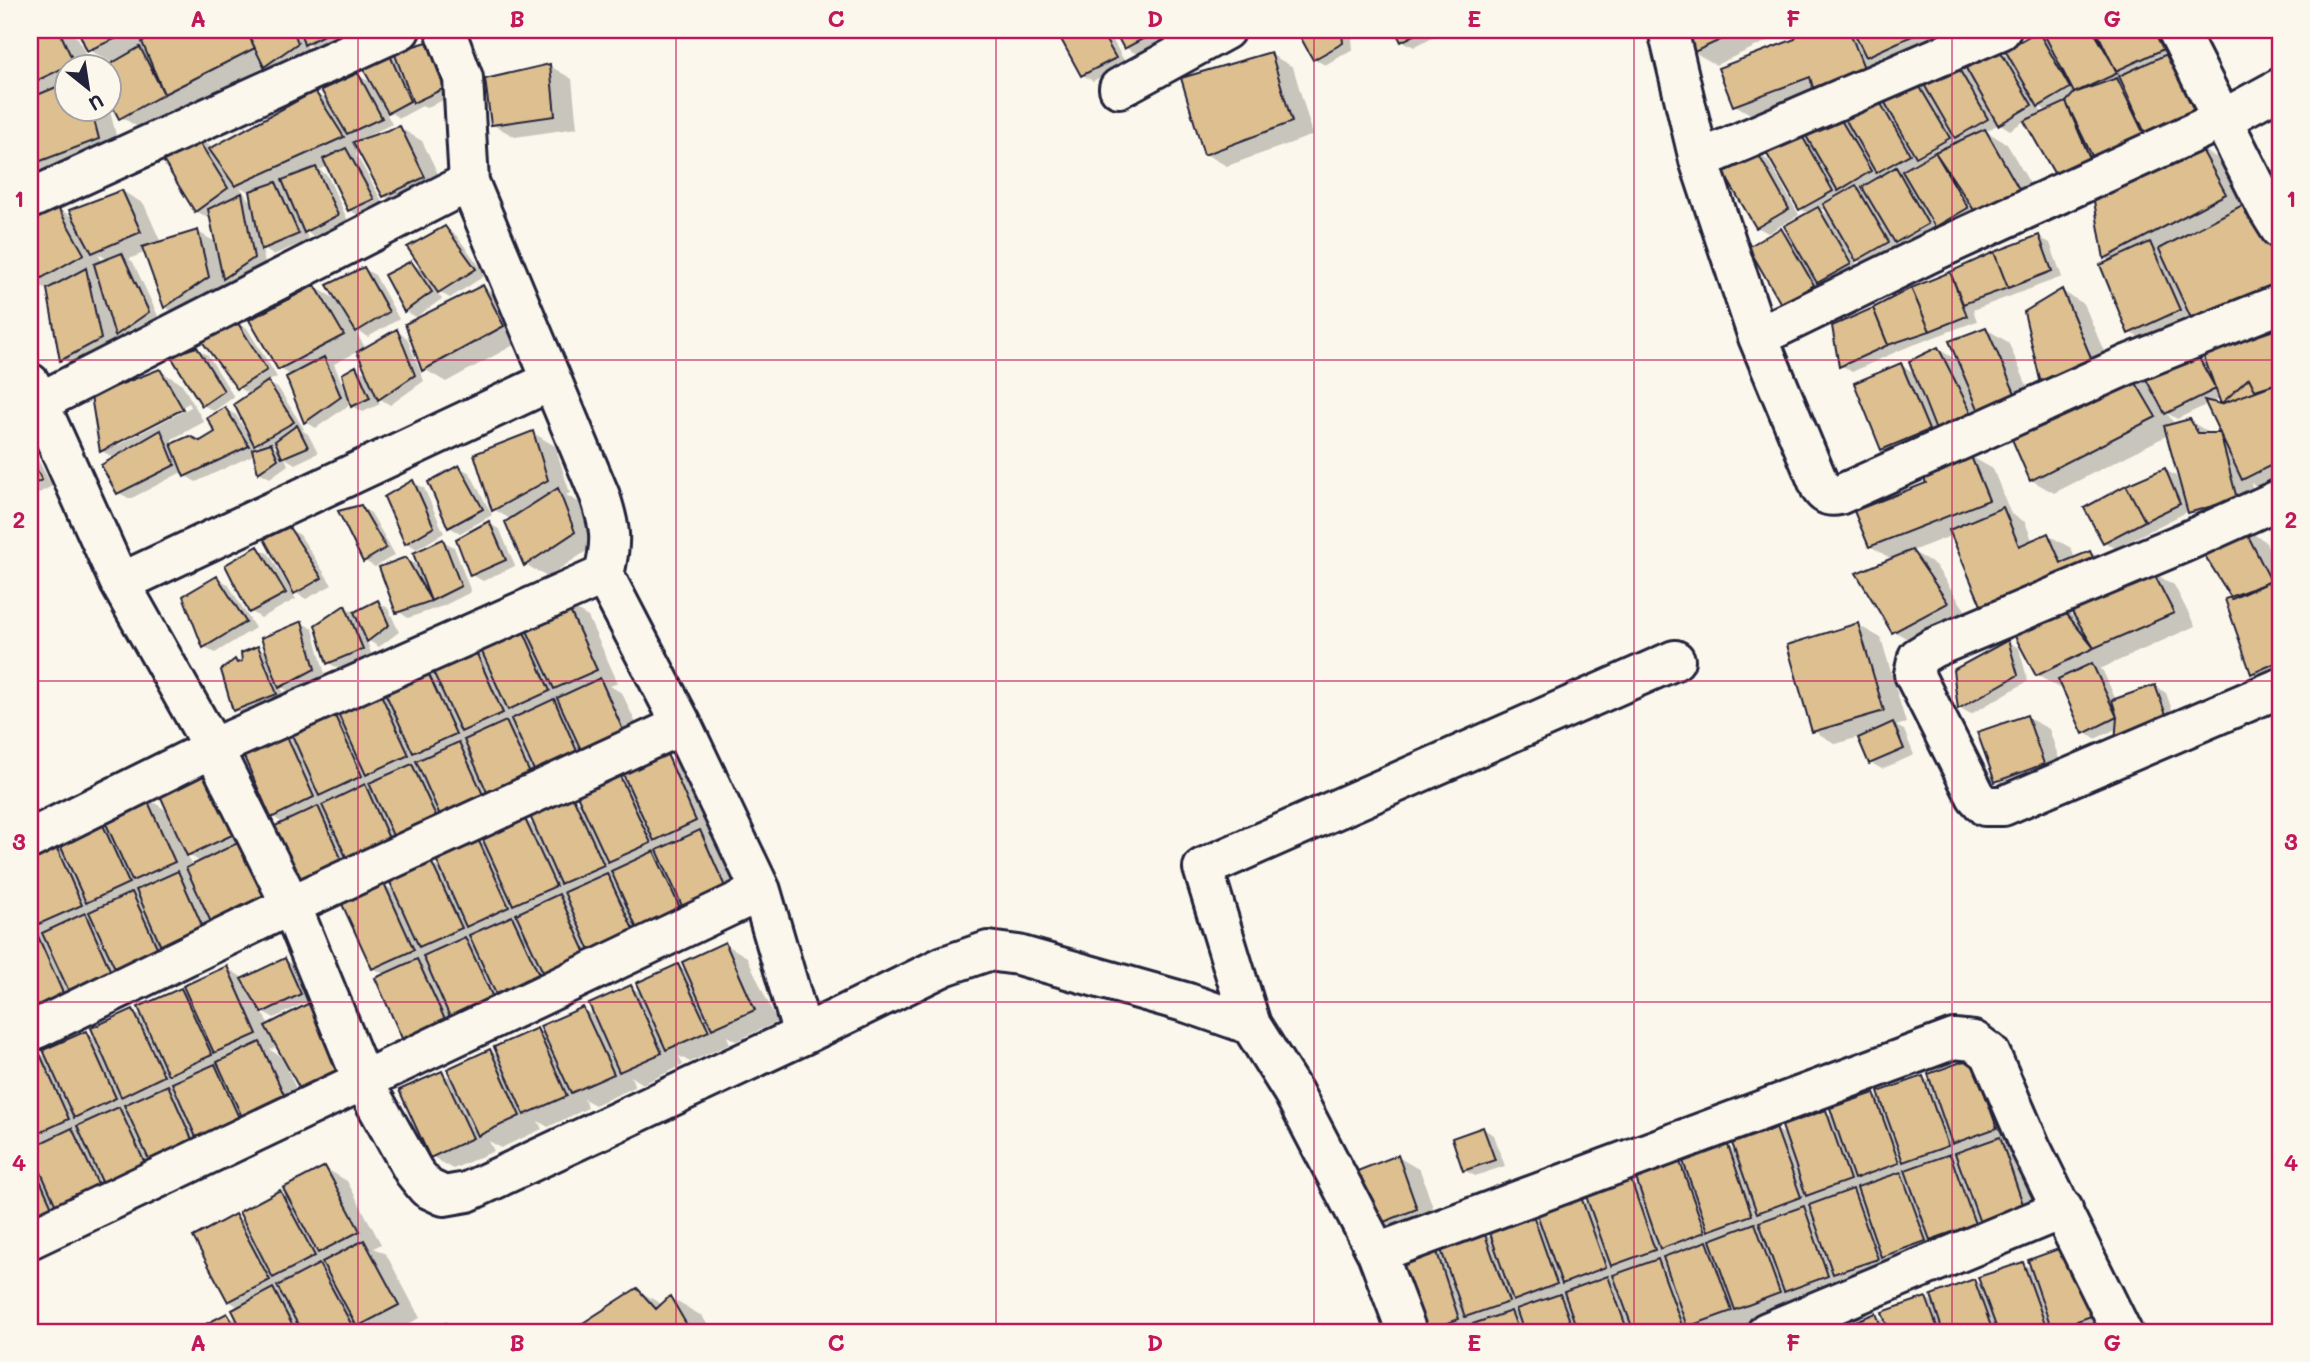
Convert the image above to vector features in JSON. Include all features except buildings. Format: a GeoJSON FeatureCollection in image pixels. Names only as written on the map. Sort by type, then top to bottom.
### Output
{"type":"FeatureCollection","features":[{"type":"Feature","properties":{"kind":"street"},"geometry":{"type":"LineString","coordinates":[[30,198],[400,30]]}},
{"type":"Feature","properties":{"kind":"street"},"geometry":{"type":"LineString","coordinates":[[445,30],[463,78],[469,182],[600,496],[608,521],[610,546],[604,575],[682,725],[761,891],[803,1035]]}},
{"type":"Feature","properties":{"kind":"street"},"geometry":{"type":"LineString","coordinates":[[1119,88],[1225,30]]}},
{"type":"Feature","properties":{"kind":"street"},"geometry":{"type":"LineString","coordinates":[[1668,30],[1699,160],[1758,337],[1825,495],[1839,495],[2127,365],[2280,304]]}},
{"type":"Feature","properties":{"kind":"street"},"geometry":{"type":"LineString","coordinates":[[1699,160],[2001,30]]}},
{"type":"Feature","properties":{"kind":"street"},"geometry":{"type":"LineString","coordinates":[[2177,30],[2280,229]]}},
{"type":"Feature","properties":{"kind":"street"},"geometry":{"type":"LineString","coordinates":[[1758,337],[1944,246],[2223,119],[2280,88]]}},
{"type":"Feature","properties":{"kind":"street"},"geometry":{"type":"LineString","coordinates":[[469,182],[33,397],[120,583],[213,748],[291,905],[362,1079],[414,1172],[427,1188],[444,1196],[467,1192],[944,966],[988,951],[1018,955],[1188,1003],[1251,1025]]}},
{"type":"Feature","properties":{"kind":"street"},"geometry":{"type":"LineString","coordinates":[[120,583],[551,381]]}},
{"type":"Feature","properties":{"kind":"street"},"geometry":{"type":"LineString","coordinates":[[2280,499],[1933,648],[1918,657],[1914,674],[1976,796],[1985,806],[2003,806],[2280,688]]}},
{"type":"Feature","properties":{"kind":"street"},"geometry":{"type":"LineString","coordinates":[[30,839],[213,748],[604,575]]}},
{"type":"Feature","properties":{"kind":"street"},"geometry":{"type":"LineString","coordinates":[[1407,1332],[1377,1253],[1293,1092],[1251,1025],[1203,867],[1675,660]]}},
{"type":"Feature","properties":{"kind":"street"},"geometry":{"type":"LineString","coordinates":[[30,1032],[291,905],[682,725]]}},
{"type":"Feature","properties":{"kind":"street"},"geometry":{"type":"LineString","coordinates":[[30,1239],[761,891]]}},
{"type":"Feature","properties":{"kind":"street"},"geometry":{"type":"LineString","coordinates":[[1377,1253],[1954,1040],[1973,1041],[1990,1053],[2031,1148],[2122,1332]]}},
{"type":"Feature","properties":{"kind":"street"},"geometry":{"type":"LineString","coordinates":[[1767,1332],[2063,1209]]}}]}
